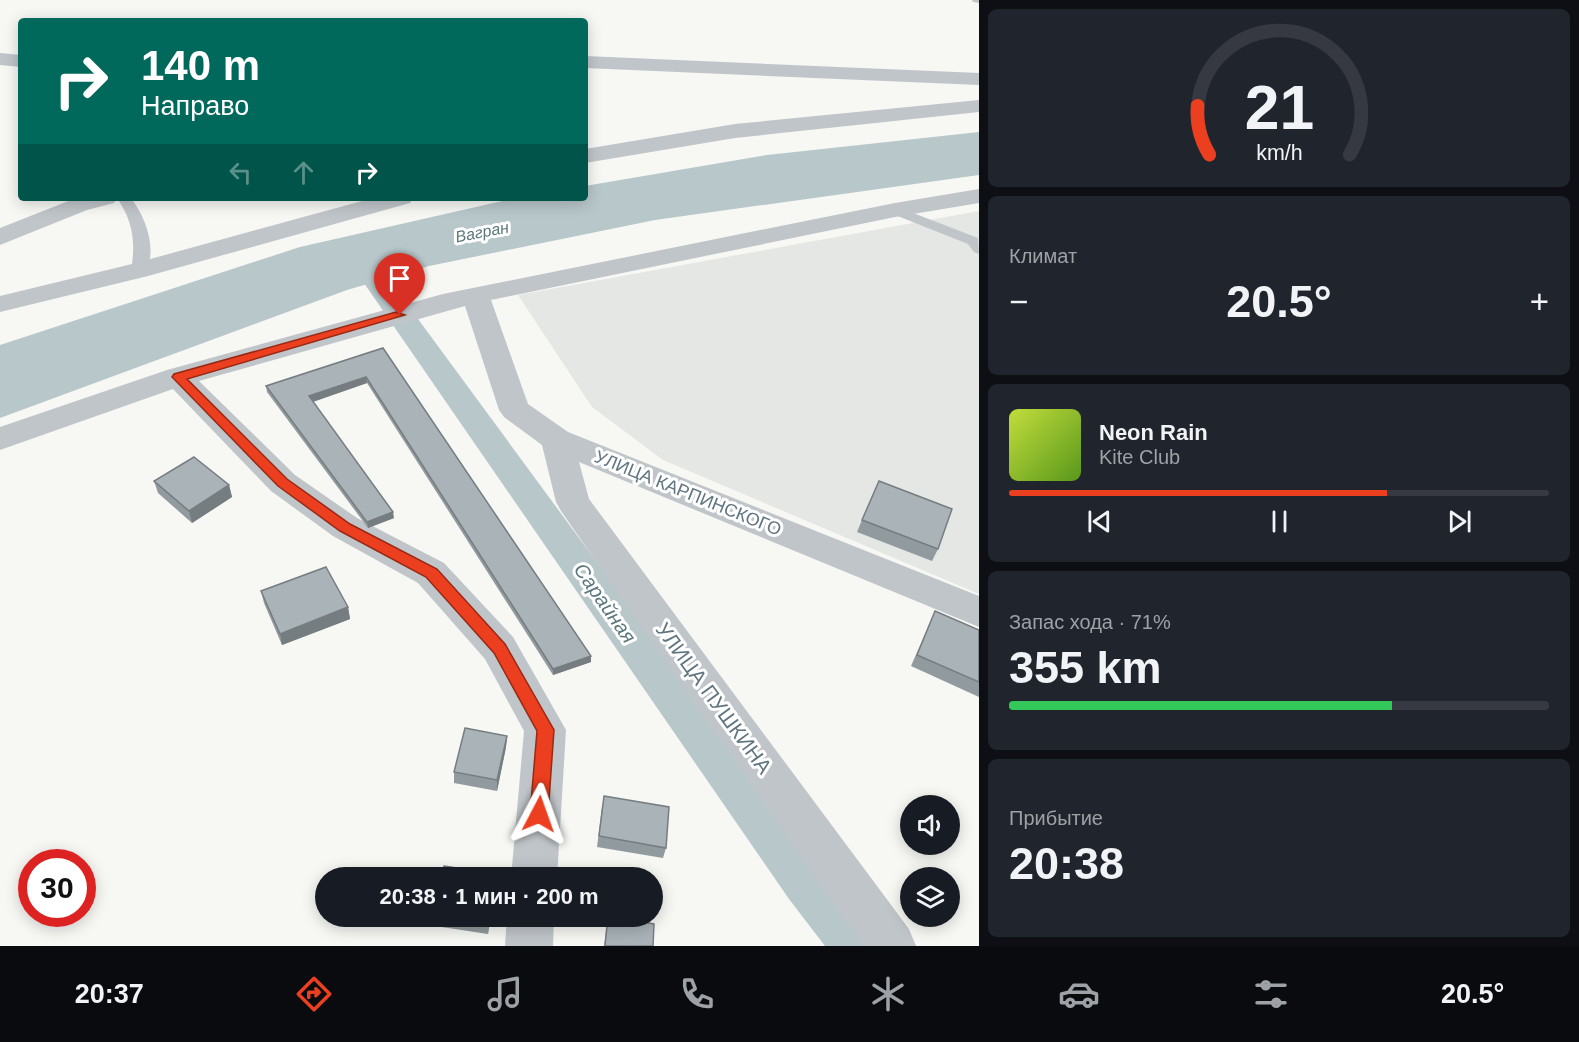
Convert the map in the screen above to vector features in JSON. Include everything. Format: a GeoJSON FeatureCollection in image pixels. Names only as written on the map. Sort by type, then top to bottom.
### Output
{"type":"FeatureCollection","features":[{"type":"Feature","properties":{"kind":"street"},"geometry":{"type":"LineString","coordinates":[[0,59],[18,61]]}},
{"type":"Feature","properties":{"kind":"street"},"geometry":{"type":"LineString","coordinates":[[588,62],[979,79]]}},
{"type":"Feature","properties":{"kind":"street"},"geometry":{"type":"LineString","coordinates":[[588,156],[735,131],[979,106]]}},
{"type":"Feature","properties":{"kind":"street"},"geometry":{"type":"LineString","coordinates":[[0,439],[178,377],[443,302],[895,210],[979,196]]}},
{"type":"Feature","properties":{"kind":"street"},"geometry":{"type":"LineString","coordinates":[[0,237],[95,201]]}},
{"type":"Feature","properties":{"kind":"street"},"geometry":{"type":"LineString","coordinates":[[0,304],[139,270],[390,201]]}},
{"type":"Feature","properties":{"kind":"street","name":"УЛИЦА КАРПИНСКОГО"},"geometry":{"type":"LineString","coordinates":[[475,295],[515,410],[557,440],[979,612]]}},
{"type":"Feature","properties":{"kind":"street"},"geometry":{"type":"LineString","coordinates":[[178,377],[283,483],[345,527],[432,573],[499,648],[545,730],[535,867]]}},
{"type":"Feature","properties":{"kind":"street","name":"УЛИЦА ПУШКИНА"},"geometry":{"type":"LineString","coordinates":[[557,440],[573,502],[892,946]]}},
{"type":"Feature","properties":{"kind":"street"},"geometry":{"type":"LineString","coordinates":[[529,946],[530,927]]}},
{"type":"Feature","properties":{"kind":"lane"},"geometry":{"type":"LineString","coordinates":[[127,201],[136,212],[144,248],[139,270]]}},
{"type":"Feature","properties":{"kind":"lane"},"geometry":{"type":"LineString","coordinates":[[895,210],[973,241],[979,249]]}},
{"type":"Feature","properties":{"kind":"shaded area"},"geometry":{"type":"Polygon","coordinates":[[[979,211],[979,594],[663,460],[592,407],[518,295],[979,211]]]}},
{"type":"Feature","properties":{"kind":"water","name":"Вагран"},"geometry":{"type":"Polygon","coordinates":[[[979,132],[979,175],[655,220],[429,266],[347,290],[0,418],[0,345],[300,247],[503,201],[588,201],[588,185],[767,155],[979,132]]]}},
{"type":"Feature","properties":{"kind":"building"},"geometry":{"type":"Polygon","coordinates":[[[383,348],[591,656],[553,669],[366,377],[309,396],[393,512],[367,522],[266,386],[383,348]]]}},
{"type":"Feature","properties":{"kind":"building"},"geometry":{"type":"Polygon","coordinates":[[[194,457],[229,485],[189,511],[154,481],[194,457]]]}},
{"type":"Feature","properties":{"kind":"building"},"geometry":{"type":"Polygon","coordinates":[[[879,481],[952,509],[938,549],[862,520],[879,481]]]}},
{"type":"Feature","properties":{"kind":"building"},"geometry":{"type":"Polygon","coordinates":[[[326,567],[348,607],[280,634],[261,591],[326,567]]]}},
{"type":"Feature","properties":{"kind":"building"},"geometry":{"type":"Polygon","coordinates":[[[935,611],[979,630],[979,682],[917,655],[935,611]]]}},
{"type":"Feature","properties":{"kind":"building"},"geometry":{"type":"Polygon","coordinates":[[[465,728],[507,736],[497,780],[454,772],[465,728]]]}},
{"type":"Feature","properties":{"kind":"building"},"geometry":{"type":"Polygon","coordinates":[[[604,796],[669,807],[666,848],[599,836],[604,796]]]}},
{"type":"Feature","properties":{"kind":"building"},"geometry":{"type":"Polygon","coordinates":[[[607,927],[654,927],[653,946],[605,946],[607,927]]]}},
{"type":"Feature","properties":{"kind":"waterway","name":"Сарайная"},"geometry":{"type":"LineString","coordinates":[[359,257],[805,883],[855,946]]}},
{"type":"Feature","properties":{"kind":"route"},"geometry":{"type":"LineString","coordinates":[[400,315],[178,377],[283,483],[345,527],[432,573],[499,648],[545,730],[539,814]]}}]}
